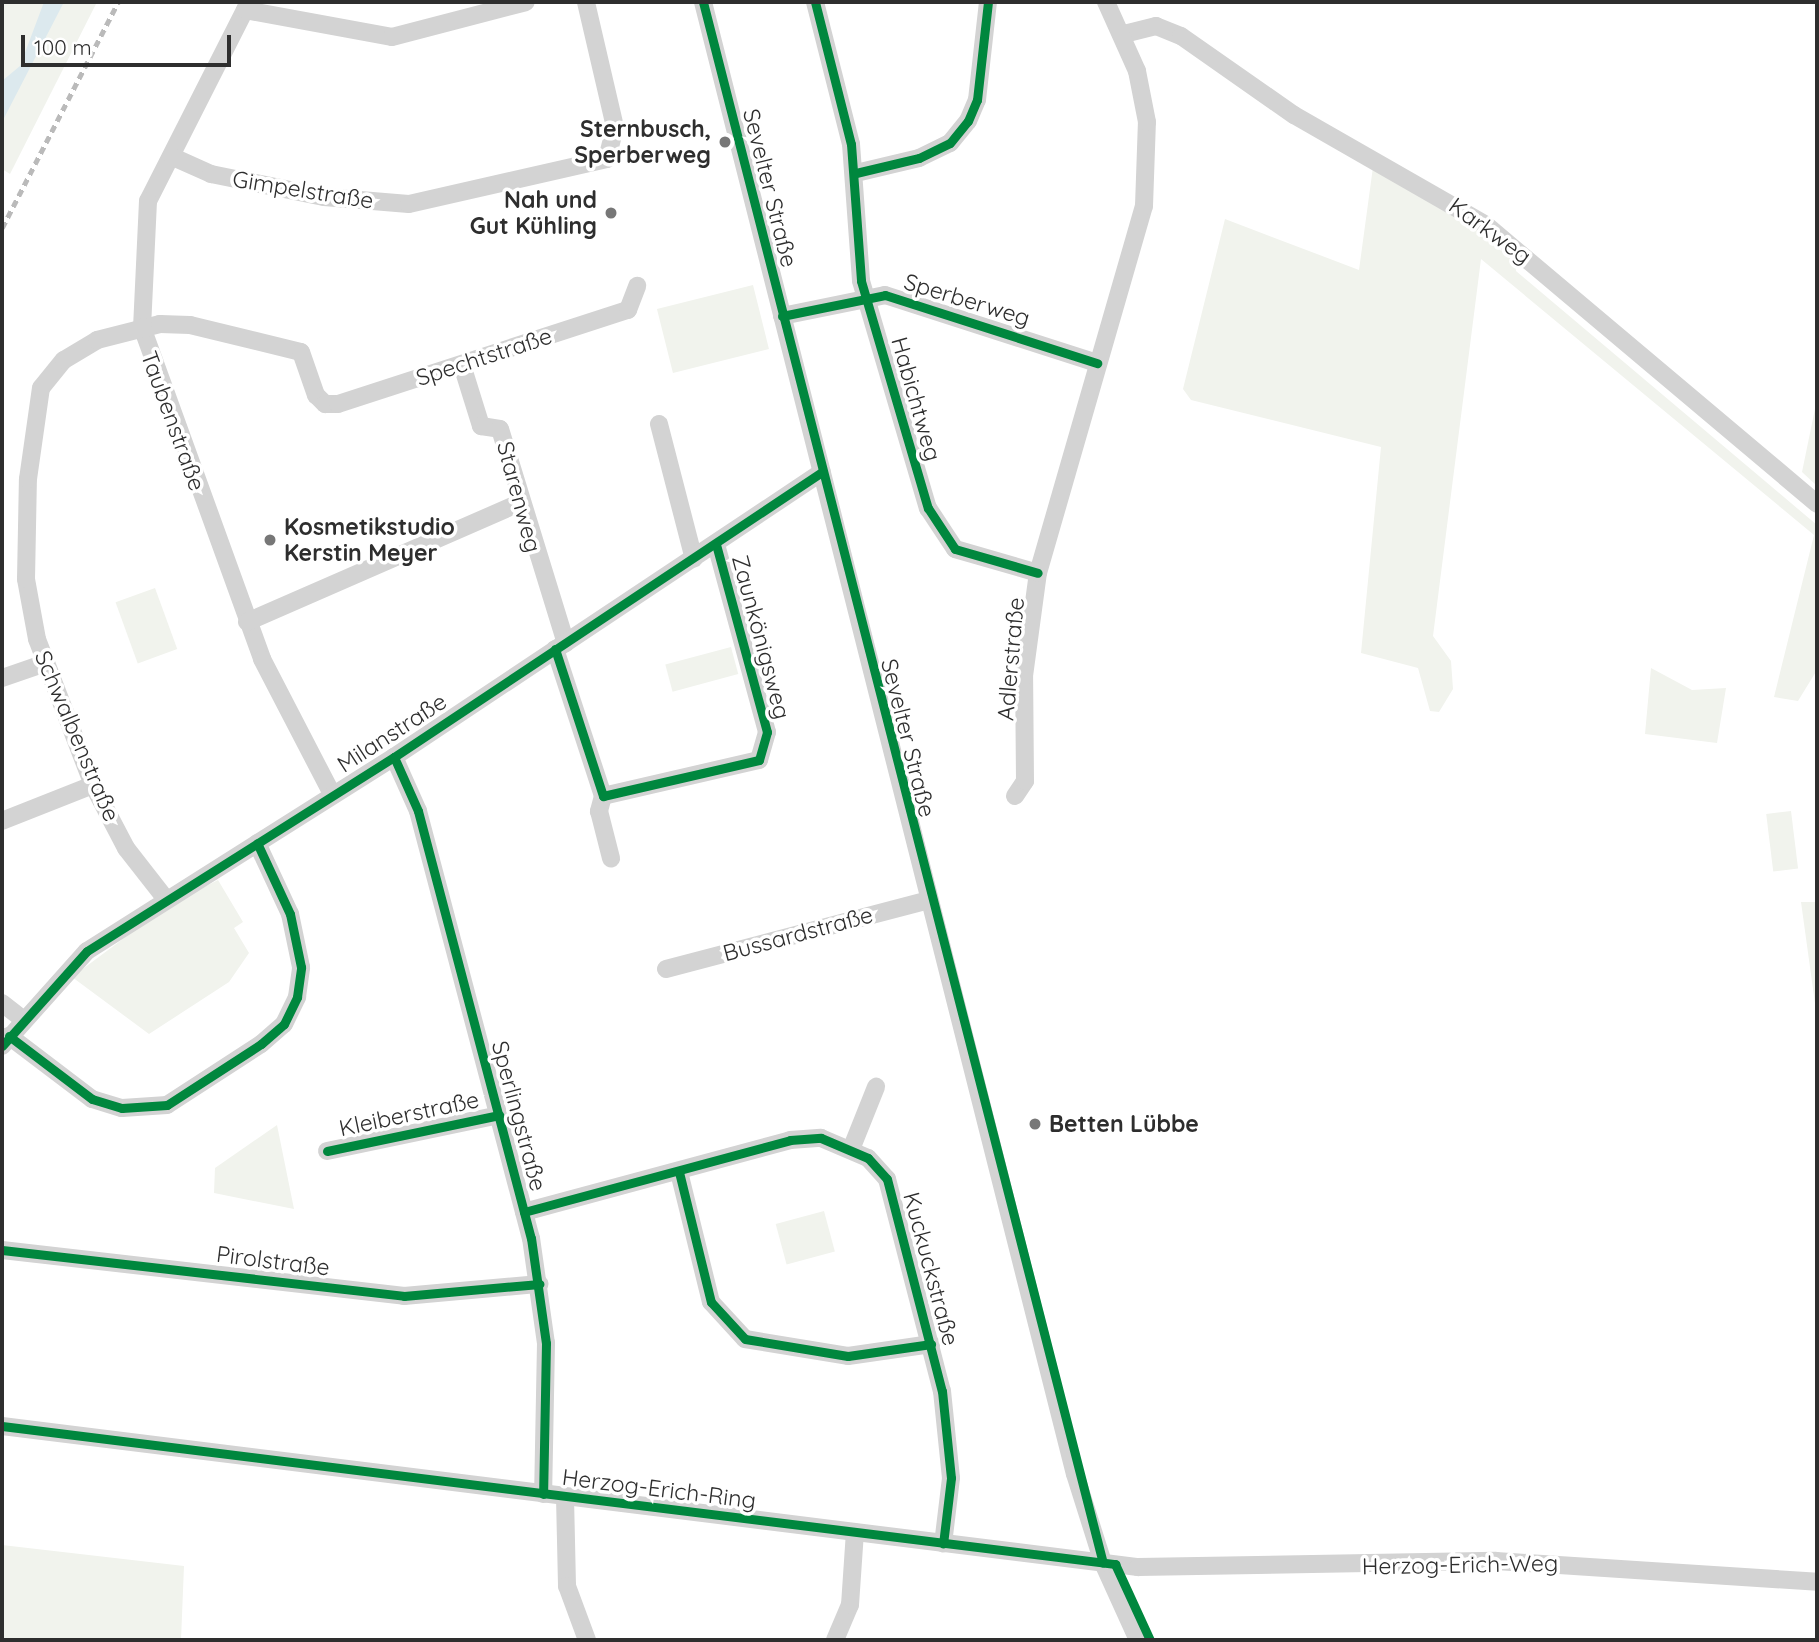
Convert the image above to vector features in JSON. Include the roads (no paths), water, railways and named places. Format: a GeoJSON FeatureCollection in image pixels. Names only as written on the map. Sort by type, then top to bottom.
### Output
{"type":"FeatureCollection","features":[{"type":"Feature","properties":{"kind":"street"},"geometry":{"type":"LineString","coordinates":[[247,6],[392,37],[526,2]]}},
{"type":"Feature","properties":{"kind":"street","name":"Gimpelstraße"},"geometry":{"type":"LineString","coordinates":[[173,157],[211,174],[311,194],[409,204],[607,159],[615,127],[586,2]]}},
{"type":"Feature","properties":{"kind":"street","name":"Sevelter Straße"},"geometry":{"type":"LineString","coordinates":[[703,2],[929,900],[1103,1563],[1138,1640]]}},
{"type":"Feature","properties":{"kind":"street","name":"Habichtweg"},"geometry":{"type":"LineString","coordinates":[[815,2],[856,173],[866,297],[939,532],[973,558],[1038,573]]}},
{"type":"Feature","properties":{"kind":"street"},"geometry":{"type":"LineString","coordinates":[[856,173],[919,158],[950,143],[968,121],[977,100],[989,2]]}},
{"type":"Feature","properties":{"kind":"street","name":"Adlerstraße"},"geometry":{"type":"LineString","coordinates":[[1015,796],[1025,781],[1024,676],[1038,573],[1097,363],[1137,235],[1147,179],[1147,122],[1124,34],[1106,2]]}},
{"type":"Feature","properties":{"kind":"street","name":"Taubenstraße"},"geometry":{"type":"LineString","coordinates":[[247,6],[173,157],[148,201],[142,327],[247,622],[298,738],[332,794]]}},
{"type":"Feature","properties":{"kind":"street","name":"Karkweg"},"geometry":{"type":"LineString","coordinates":[[1124,34],[1156,26],[1181,36],[1294,116],[1486,225],[1817,504]]}},
{"type":"Feature","properties":{"kind":"street","name":"Spechtstraße"},"geometry":{"type":"LineString","coordinates":[[317,394],[324,404],[338,404],[628,310],[637,286]]}},
{"type":"Feature","properties":{"kind":"street","name":"Sperberweg"},"geometry":{"type":"LineString","coordinates":[[782,316],[866,297],[913,300],[1097,363]]}},
{"type":"Feature","properties":{"kind":"street","name":"Schwalbenstraße"},"geometry":{"type":"LineString","coordinates":[[165,898],[126,848],[93,785],[43,664],[26,579],[28,479],[41,387],[86,346],[142,327],[190,325],[300,352],[317,394]]}},
{"type":"Feature","properties":{"kind":"street","name":"Starenweg"},"geometry":{"type":"LineString","coordinates":[[461,365],[481,426],[500,429],[561,646]]}},
{"type":"Feature","properties":{"kind":"street"},"geometry":{"type":"LineString","coordinates":[[659,424],[694,558]]}},
{"type":"Feature","properties":{"kind":"street","name":"Milanstraße"},"geometry":{"type":"LineString","coordinates":[[5,1041],[22,1018],[87,951],[165,898],[394,757],[822,472]]}},
{"type":"Feature","properties":{"kind":"street"},"geometry":{"type":"LineString","coordinates":[[247,622],[519,503]]}},
{"type":"Feature","properties":{"kind":"street","name":"Zaunkönigsweg"},"geometry":{"type":"LineString","coordinates":[[603,796],[620,797],[759,760],[766,747],[716,544]]}},
{"type":"Feature","properties":{"kind":"street"},"geometry":{"type":"LineString","coordinates":[[561,646],[603,796],[599,811],[611,858]]}},
{"type":"Feature","properties":{"kind":"street"},"geometry":{"type":"LineString","coordinates":[[2,678],[43,664]]}},
{"type":"Feature","properties":{"kind":"street","name":"Sperlingstraße"},"geometry":{"type":"LineString","coordinates":[[394,757],[418,811],[524,1212],[539,1284],[547,1403],[543,1494]]}},
{"type":"Feature","properties":{"kind":"street"},"geometry":{"type":"LineString","coordinates":[[2,821],[93,785]]}},
{"type":"Feature","properties":{"kind":"street"},"geometry":{"type":"LineString","coordinates":[[5,1041],[92,1099],[122,1108],[167,1104],[261,1044],[284,1024],[298,997],[300,967],[290,914],[257,843]]}},
{"type":"Feature","properties":{"kind":"street","name":"Bussardstraße"},"geometry":{"type":"LineString","coordinates":[[666,969],[929,900]]}},
{"type":"Feature","properties":{"kind":"street"},"geometry":{"type":"LineString","coordinates":[[2,1003],[22,1018]]}},
{"type":"Feature","properties":{"kind":"street"},"geometry":{"type":"LineString","coordinates":[[852,1147],[876,1087]]}},
{"type":"Feature","properties":{"kind":"street","name":"Kleiberstraße"},"geometry":{"type":"LineString","coordinates":[[327,1151],[499,1115]]}},
{"type":"Feature","properties":{"kind":"street","name":"Kuckuckstraße"},"geometry":{"type":"LineString","coordinates":[[524,1212],[790,1140],[821,1138],[852,1147],[887,1179],[932,1344],[951,1478],[943,1544]]}},
{"type":"Feature","properties":{"kind":"street"},"geometry":{"type":"LineString","coordinates":[[679,1172],[711,1303],[744,1339],[848,1356],[932,1344]]}},
{"type":"Feature","properties":{"kind":"street","name":"Pirolstraße"},"geometry":{"type":"LineString","coordinates":[[2,1250],[404,1296],[539,1284]]}},
{"type":"Feature","properties":{"kind":"street","name":"Herzog-Erich-Ring"},"geometry":{"type":"LineString","coordinates":[[2,1426],[1103,1563]]}},
{"type":"Feature","properties":{"kind":"street"},"geometry":{"type":"LineString","coordinates":[[565,1497],[567,1586],[587,1640]]}},
{"type":"Feature","properties":{"kind":"street"},"geometry":{"type":"LineString","coordinates":[[835,1640],[850,1605],[855,1532]]}},
{"type":"Feature","properties":{"kind":"street","name":"Herzog-Erich-Weg"},"geometry":{"type":"LineString","coordinates":[[1103,1563],[1281,1568],[1496,1561],[1817,1583]]}},
{"type":"Feature","properties":{"kind":"railway"},"geometry":{"type":"LineString","coordinates":[[2,228],[118,2]]}},
{"type":"Feature","properties":{"kind":"place","name":"Sternbusch, Sperberweg"},"geometry":{"type":"Point","coordinates":[725,142]}},
{"type":"Feature","properties":{"kind":"place","name":"Nah und Gut Kühling"},"geometry":{"type":"Point","coordinates":[611,213]}},
{"type":"Feature","properties":{"kind":"place","name":"Kosmetikstudio Kerstin Meyer"},"geometry":{"type":"Point","coordinates":[270,540]}},
{"type":"Feature","properties":{"kind":"place","name":"Betten Lübbe"},"geometry":{"type":"Point","coordinates":[1035,1124]}}]}
